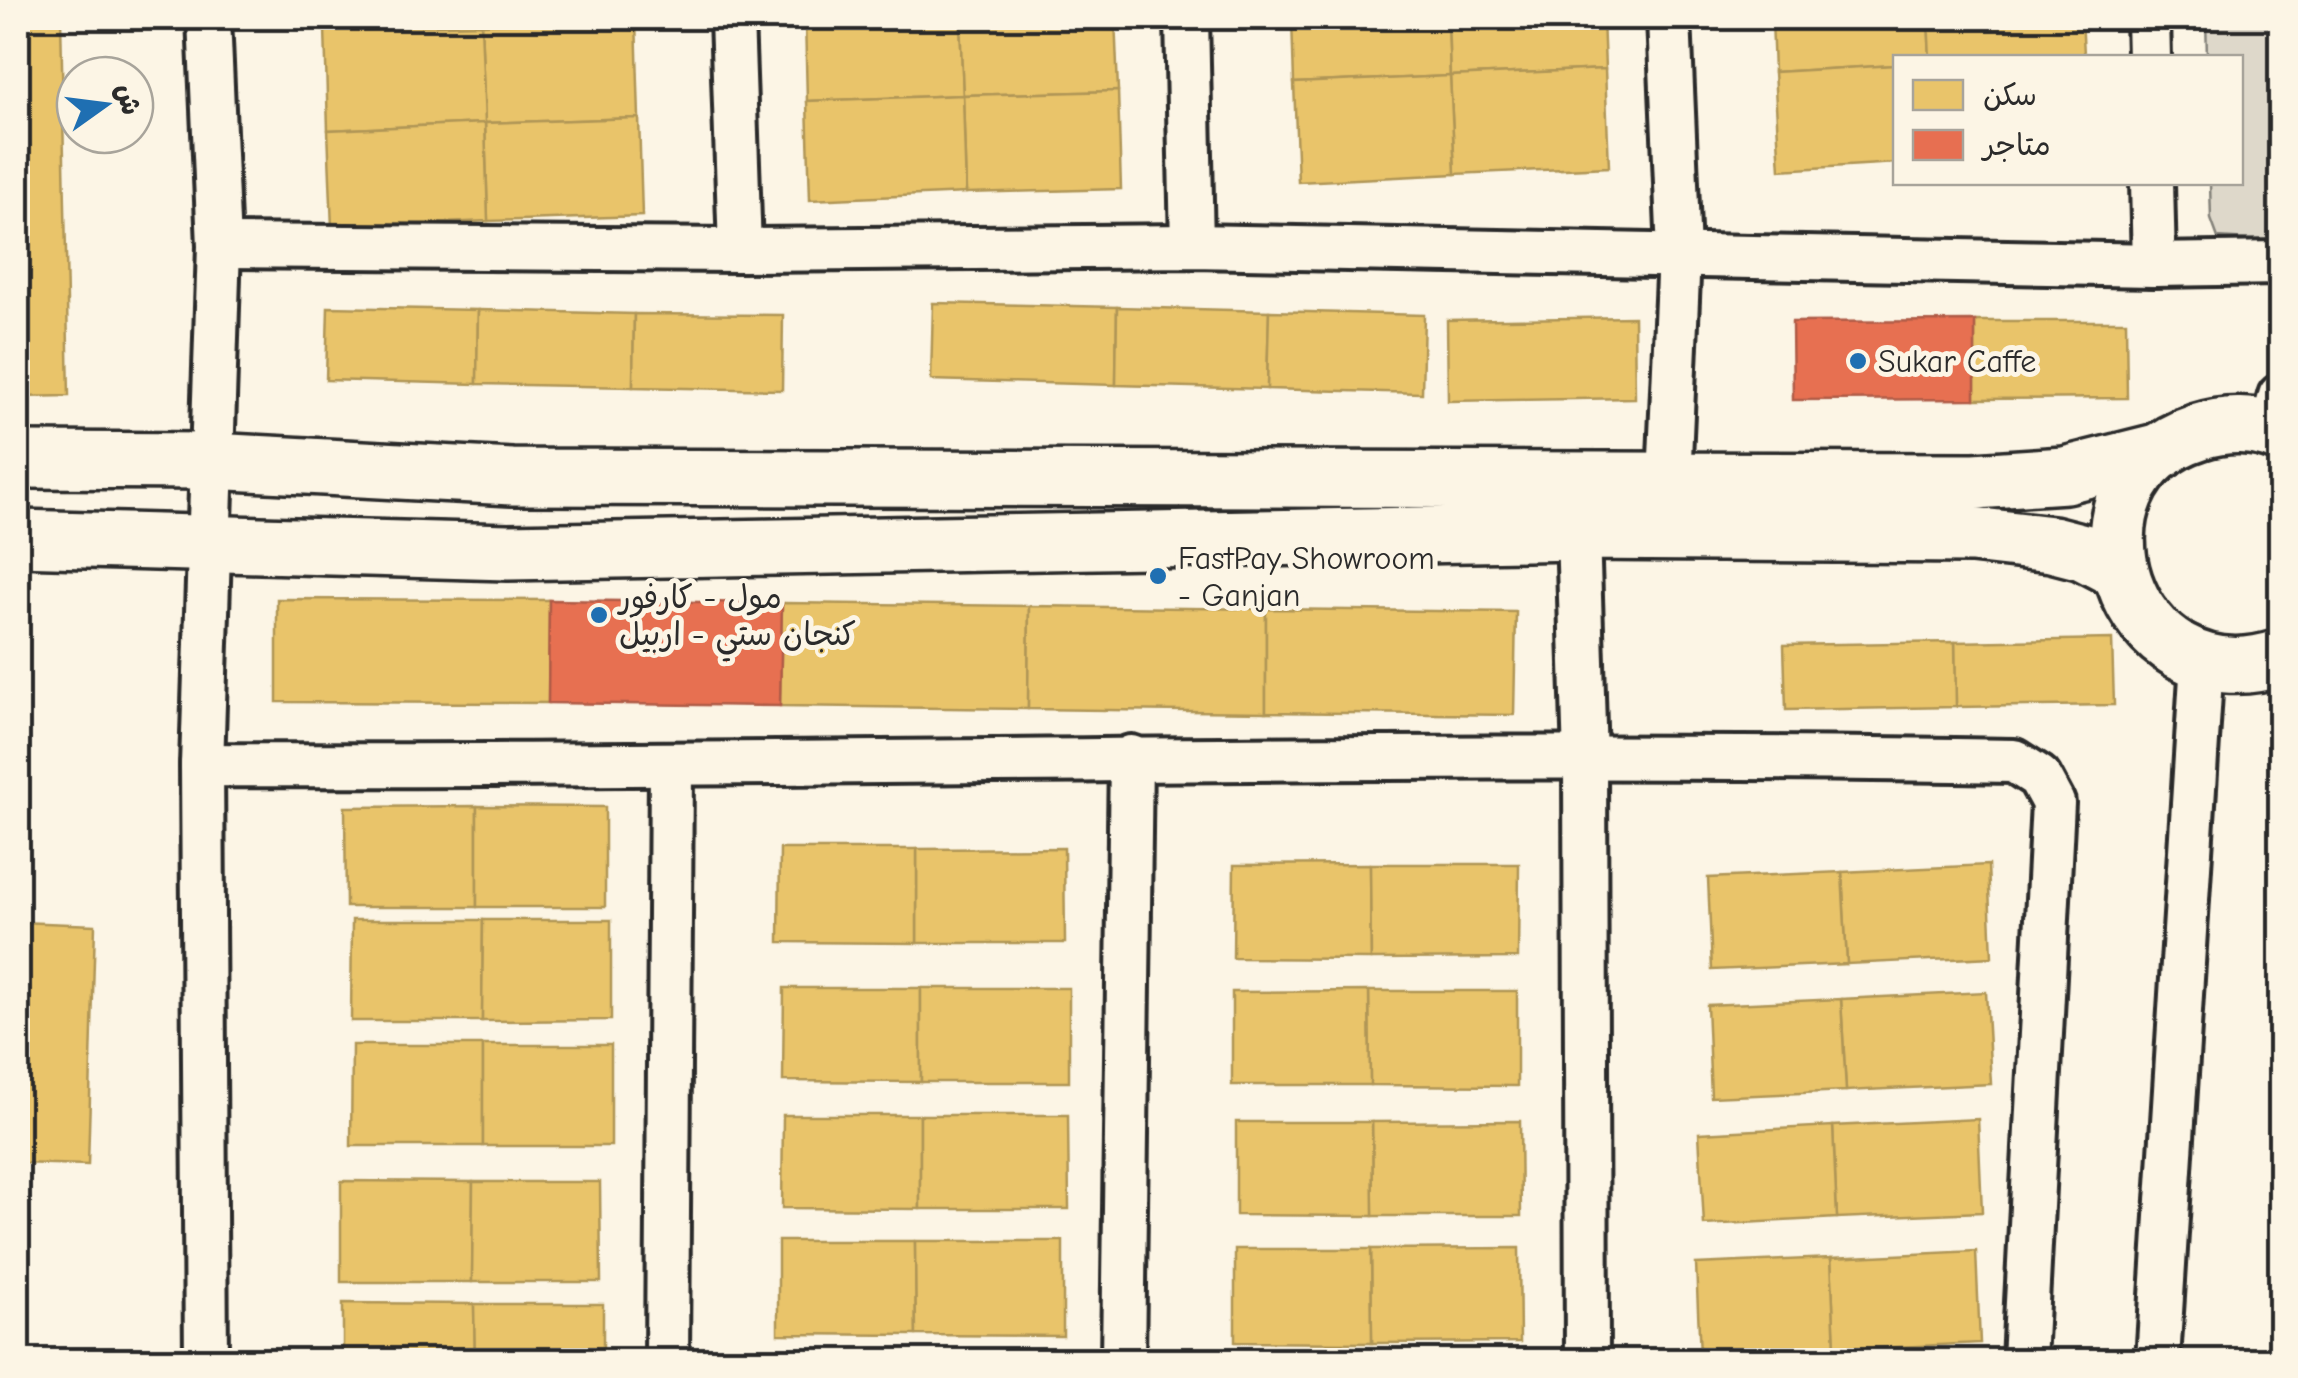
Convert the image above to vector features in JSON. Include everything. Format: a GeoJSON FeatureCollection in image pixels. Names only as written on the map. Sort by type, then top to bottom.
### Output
{"type":"FeatureCollection","features":[{"type":"Feature","properties":{"kind":"street"},"geometry":{"type":"LineString","coordinates":[[206,1360],[202,765],[219,246],[209,18]]}},
{"type":"Feature","properties":{"kind":"street"},"geometry":{"type":"LineString","coordinates":[[732,18],[740,250]]}},
{"type":"Feature","properties":{"kind":"street"},"geometry":{"type":"LineString","coordinates":[[1187,18],[1192,246]]}},
{"type":"Feature","properties":{"kind":"street"},"geometry":{"type":"LineString","coordinates":[[1669,18],[1679,254],[1669,481]]}},
{"type":"Feature","properties":{"kind":"street"},"geometry":{"type":"LineString","coordinates":[[2148,18],[2149,55]]}},
{"type":"Feature","properties":{"kind":"street"},"geometry":{"type":"LineString","coordinates":[[2152,185],[2154,266]]}},
{"type":"Feature","properties":{"kind":"street"},"geometry":{"type":"LineString","coordinates":[[219,246],[740,250],[1192,246],[2154,266],[2280,263]]}},
{"type":"Feature","properties":{"kind":"street"},"geometry":{"type":"LineString","coordinates":[[2277,420],[2214,427],[2186,436],[2162,452],[2128,493],[2120,518],[2119,571],[2130,601],[2148,628],[2173,648],[2202,662],[2230,666],[2280,658]]}},
{"type":"Feature","properties":{"kind":"street"},"geometry":{"type":"LineString","coordinates":[[18,460],[212,461],[512,477],[1669,481],[2013,479],[2065,475],[2162,452]]}},
{"type":"Feature","properties":{"kind":"street"},"geometry":{"type":"LineString","coordinates":[[508,552],[512,477]]}},
{"type":"Feature","properties":{"kind":"street"},"geometry":{"type":"LineString","coordinates":[[18,538],[508,552],[1578,532],[2008,537],[2083,552],[2119,571]]}},
{"type":"Feature","properties":{"kind":"street"},"geometry":{"type":"LineString","coordinates":[[1578,532],[1585,760],[1586,1360]]}},
{"type":"Feature","properties":{"kind":"street"},"geometry":{"type":"LineString","coordinates":[[2158,1360],[2202,662]]}},
{"type":"Feature","properties":{"kind":"street"},"geometry":{"type":"LineString","coordinates":[[202,765],[671,767],[1131,757],[2014,762],[2039,777],[2053,804],[2024,1360]]}},
{"type":"Feature","properties":{"kind":"street"},"geometry":{"type":"LineString","coordinates":[[1123,1360],[1131,757]]}},
{"type":"Feature","properties":{"kind":"street"},"geometry":{"type":"LineString","coordinates":[[667,1360],[671,767]]}},
{"type":"Feature","properties":{"kind":"shaded area"},"geometry":{"type":"Polygon","coordinates":[[[2206,18],[2280,18],[2280,242],[2218,238],[2211,219],[2210,185],[2243,185],[2243,55],[2207,55],[2206,18]]]}},
{"type":"Feature","properties":{"kind":"building: سكن"},"geometry":{"type":"Polygon","coordinates":[[[18,18],[61,18],[62,55],[55,55],[55,155],[64,155],[69,396],[18,397],[18,18]]]}},
{"type":"Feature","properties":{"kind":"building: سكن"},"geometry":{"type":"Polygon","coordinates":[[[325,18],[481,18],[481,24],[325,28],[325,18]]]}},
{"type":"Feature","properties":{"kind":"building: سكن"},"geometry":{"type":"Polygon","coordinates":[[[481,18],[636,18],[636,19],[481,24],[481,18]]]}},
{"type":"Feature","properties":{"kind":"building: سكن"},"geometry":{"type":"Polygon","coordinates":[[[805,18],[960,18],[963,95],[807,101],[805,18]]]}},
{"type":"Feature","properties":{"kind":"building: سكن"},"geometry":{"type":"Polygon","coordinates":[[[960,18],[1115,18],[1118,91],[963,95],[960,18]]]}},
{"type":"Feature","properties":{"kind":"building: سكن"},"geometry":{"type":"Polygon","coordinates":[[[1292,18],[1448,18],[1450,76],[1294,83],[1292,18]]]}},
{"type":"Feature","properties":{"kind":"building: سكن"},"geometry":{"type":"Polygon","coordinates":[[[1448,18],[1603,18],[1605,69],[1450,76],[1448,18]]]}},
{"type":"Feature","properties":{"kind":"building: سكن"},"geometry":{"type":"Polygon","coordinates":[[[1772,18],[1928,18],[1930,55],[1893,55],[1893,65],[1774,72],[1772,18]]]}},
{"type":"Feature","properties":{"kind":"building: سكن"},"geometry":{"type":"Polygon","coordinates":[[[1928,18],[2082,18],[2084,54],[1930,55],[1928,18]]]}},
{"type":"Feature","properties":{"kind":"building: سكن"},"geometry":{"type":"Polygon","coordinates":[[[636,19],[639,118],[485,123],[481,24],[636,19]]]}},
{"type":"Feature","properties":{"kind":"building: سكن"},"geometry":{"type":"Polygon","coordinates":[[[481,24],[485,123],[328,130],[325,28],[481,24]]]}},
{"type":"Feature","properties":{"kind":"building: سكن"},"geometry":{"type":"Polygon","coordinates":[[[1893,65],[1893,163],[1780,170],[1774,72],[1893,65]]]}},
{"type":"Feature","properties":{"kind":"building: سكن"},"geometry":{"type":"Polygon","coordinates":[[[1605,69],[1609,167],[1455,174],[1450,76],[1605,69]]]}},
{"type":"Feature","properties":{"kind":"building: سكن"},"geometry":{"type":"Polygon","coordinates":[[[1450,76],[1455,174],[1298,182],[1294,83],[1450,76]]]}},
{"type":"Feature","properties":{"kind":"building: سكن"},"geometry":{"type":"Polygon","coordinates":[[[1118,91],[1121,189],[966,193],[963,95],[1118,91]]]}},
{"type":"Feature","properties":{"kind":"building: سكن"},"geometry":{"type":"Polygon","coordinates":[[[963,95],[966,193],[810,200],[807,101],[963,95]]]}},
{"type":"Feature","properties":{"kind":"building: سكن"},"geometry":{"type":"Polygon","coordinates":[[[639,118],[642,216],[488,221],[485,123],[639,118]]]}},
{"type":"Feature","properties":{"kind":"building: سكن"},"geometry":{"type":"Polygon","coordinates":[[[485,123],[488,221],[332,228],[328,130],[485,123]]]}},
{"type":"Feature","properties":{"kind":"building: سكن"},"geometry":{"type":"Polygon","coordinates":[[[933,303],[1117,307],[1116,385],[931,380],[933,303]]]}},
{"type":"Feature","properties":{"kind":"building: سكن"},"geometry":{"type":"Polygon","coordinates":[[[328,307],[478,310],[477,384],[326,380],[328,307]]]}},
{"type":"Feature","properties":{"kind":"building: سكن"},"geometry":{"type":"Polygon","coordinates":[[[1117,307],[1269,311],[1267,389],[1116,385],[1117,307]]]}},
{"type":"Feature","properties":{"kind":"building: سكن"},"geometry":{"type":"Polygon","coordinates":[[[478,310],[634,314],[633,387],[477,384],[478,310]]]}},
{"type":"Feature","properties":{"kind":"building: سكن"},"geometry":{"type":"Polygon","coordinates":[[[1269,311],[1424,315],[1422,393],[1267,389],[1269,311]]]}},
{"type":"Feature","properties":{"kind":"building: سكن"},"geometry":{"type":"Polygon","coordinates":[[[634,314],[783,315],[782,390],[633,387],[634,314]]]}},
{"type":"Feature","properties":{"kind":"building: سكن"},"geometry":{"type":"Polygon","coordinates":[[[1634,317],[1635,398],[1448,401],[1447,320],[1634,317]]]}},
{"type":"Feature","properties":{"kind":"building: سكن"},"geometry":{"type":"Polygon","coordinates":[[[1975,321],[2126,321],[2127,398],[1975,399],[1975,321]]]}},
{"type":"Feature","properties":{"kind":"building: سكن"},"geometry":{"type":"Polygon","coordinates":[[[277,599],[549,600],[548,703],[277,702],[277,599]]]}},
{"type":"Feature","properties":{"kind":"building: سكن"},"geometry":{"type":"Polygon","coordinates":[[[782,603],[1029,606],[1028,709],[780,706],[782,603]]]}},
{"type":"Feature","properties":{"kind":"building: سكن"},"geometry":{"type":"Polygon","coordinates":[[[1029,606],[1266,609],[1266,712],[1028,709],[1029,606]]]}},
{"type":"Feature","properties":{"kind":"building: سكن"},"geometry":{"type":"Polygon","coordinates":[[[1266,609],[1516,612],[1514,715],[1266,712],[1266,609]]]}},
{"type":"Feature","properties":{"kind":"building: سكن"},"geometry":{"type":"Polygon","coordinates":[[[2112,639],[2114,705],[1956,707],[1955,642],[2112,639]]]}},
{"type":"Feature","properties":{"kind":"building: سكن"},"geometry":{"type":"Polygon","coordinates":[[[1955,642],[1956,707],[1786,710],[1784,645],[1955,642]]]}},
{"type":"Feature","properties":{"kind":"building: سكن"},"geometry":{"type":"Polygon","coordinates":[[[477,806],[477,907],[346,907],[345,807],[477,806]]]}},
{"type":"Feature","properties":{"kind":"building: سكن"},"geometry":{"type":"Polygon","coordinates":[[[477,806],[605,807],[605,907],[477,907],[477,806]]]}},
{"type":"Feature","properties":{"kind":"building: سكن"},"geometry":{"type":"Polygon","coordinates":[[[1064,848],[1065,943],[917,943],[917,849],[1064,848]]]}},
{"type":"Feature","properties":{"kind":"building: سكن"},"geometry":{"type":"Polygon","coordinates":[[[780,849],[917,849],[917,943],[779,942],[780,849]]]}},
{"type":"Feature","properties":{"kind":"building: سكن"},"geometry":{"type":"Polygon","coordinates":[[[1370,864],[1371,959],[1233,958],[1234,865],[1370,864]]]}},
{"type":"Feature","properties":{"kind":"building: سكن"},"geometry":{"type":"Polygon","coordinates":[[[1370,864],[1519,864],[1518,958],[1371,959],[1370,864]]]}},
{"type":"Feature","properties":{"kind":"building: سكن"},"geometry":{"type":"Polygon","coordinates":[[[1988,865],[1992,957],[1847,964],[1842,872],[1988,865]]]}},
{"type":"Feature","properties":{"kind":"building: سكن"},"geometry":{"type":"Polygon","coordinates":[[[1842,872],[1847,964],[1712,970],[1708,878],[1842,872]]]}},
{"type":"Feature","properties":{"kind":"building: سكن"},"geometry":{"type":"Polygon","coordinates":[[[352,920],[483,920],[482,1021],[351,1021],[352,920]]]}},
{"type":"Feature","properties":{"kind":"building: سكن"},"geometry":{"type":"Polygon","coordinates":[[[483,920],[611,920],[611,1020],[482,1021],[483,920]]]}},
{"type":"Feature","properties":{"kind":"building: سكن"},"geometry":{"type":"Polygon","coordinates":[[[18,922],[95,925],[88,1165],[18,1163],[18,922]]]}},
{"type":"Feature","properties":{"kind":"building: سكن"},"geometry":{"type":"Polygon","coordinates":[[[784,988],[921,988],[921,1082],[783,1081],[784,988]]]}},
{"type":"Feature","properties":{"kind":"building: سكن"},"geometry":{"type":"Polygon","coordinates":[[[921,988],[1069,988],[1069,1082],[921,1082],[921,988]]]}},
{"type":"Feature","properties":{"kind":"building: سكن"},"geometry":{"type":"Polygon","coordinates":[[[1369,991],[1517,991],[1517,1086],[1370,1085],[1369,991]]]}},
{"type":"Feature","properties":{"kind":"building: سكن"},"geometry":{"type":"Polygon","coordinates":[[[1369,991],[1370,1085],[1232,1085],[1232,992],[1369,991]]]}},
{"type":"Feature","properties":{"kind":"building: سكن"},"geometry":{"type":"Polygon","coordinates":[[[1986,992],[1991,1084],[1846,1091],[1841,999],[1986,992]]]}},
{"type":"Feature","properties":{"kind":"building: سكن"},"geometry":{"type":"Polygon","coordinates":[[[1841,999],[1846,1091],[1711,1097],[1707,1005],[1841,999]]]}},
{"type":"Feature","properties":{"kind":"building: سكن"},"geometry":{"type":"Polygon","coordinates":[[[352,1045],[483,1045],[483,1146],[351,1146],[352,1045]]]}},
{"type":"Feature","properties":{"kind":"building: سكن"},"geometry":{"type":"Polygon","coordinates":[[[483,1045],[611,1045],[611,1146],[483,1146],[483,1045]]]}},
{"type":"Feature","properties":{"kind":"building: سكن"},"geometry":{"type":"Polygon","coordinates":[[[783,1115],[920,1115],[920,1209],[782,1208],[783,1115]]]}},
{"type":"Feature","properties":{"kind":"building: سكن"},"geometry":{"type":"Polygon","coordinates":[[[920,1115],[1068,1115],[1069,1209],[920,1209],[920,1115]]]}},
{"type":"Feature","properties":{"kind":"building: سكن"},"geometry":{"type":"Polygon","coordinates":[[[1978,1119],[1982,1212],[1837,1218],[1833,1126],[1978,1119]]]}},
{"type":"Feature","properties":{"kind":"building: سكن"},"geometry":{"type":"Polygon","coordinates":[[[1520,1121],[1521,1216],[1373,1216],[1372,1122],[1520,1121]]]}},
{"type":"Feature","properties":{"kind":"building: سكن"},"geometry":{"type":"Polygon","coordinates":[[[1236,1122],[1372,1122],[1373,1216],[1236,1215],[1236,1122]]]}},
{"type":"Feature","properties":{"kind":"building: سكن"},"geometry":{"type":"Polygon","coordinates":[[[1833,1126],[1837,1218],[1704,1225],[1699,1133],[1833,1126]]]}},
{"type":"Feature","properties":{"kind":"building: سكن"},"geometry":{"type":"Polygon","coordinates":[[[341,1181],[473,1182],[472,1282],[341,1282],[341,1181]]]}},
{"type":"Feature","properties":{"kind":"building: سكن"},"geometry":{"type":"Polygon","coordinates":[[[473,1182],[600,1182],[601,1282],[472,1282],[473,1182]]]}},
{"type":"Feature","properties":{"kind":"building: سكن"},"geometry":{"type":"Polygon","coordinates":[[[778,1241],[915,1241],[916,1335],[778,1334],[778,1241]]]}},
{"type":"Feature","properties":{"kind":"building: سكن"},"geometry":{"type":"Polygon","coordinates":[[[915,1241],[1063,1241],[1063,1336],[916,1335],[915,1241]]]}},
{"type":"Feature","properties":{"kind":"building: سكن"},"geometry":{"type":"Polygon","coordinates":[[[1519,1248],[1520,1342],[1372,1343],[1371,1249],[1519,1248]]]}},
{"type":"Feature","properties":{"kind":"building: سكن"},"geometry":{"type":"Polygon","coordinates":[[[1235,1249],[1371,1249],[1372,1343],[1235,1342],[1235,1249]]]}},
{"type":"Feature","properties":{"kind":"building: سكن"},"geometry":{"type":"Polygon","coordinates":[[[1976,1251],[1980,1343],[1835,1350],[1831,1258],[1976,1251]]]}},
{"type":"Feature","properties":{"kind":"building: سكن"},"geometry":{"type":"Polygon","coordinates":[[[1831,1258],[1835,1350],[1700,1356],[1696,1264],[1831,1258]]]}},
{"type":"Feature","properties":{"kind":"building: سكن"},"geometry":{"type":"Polygon","coordinates":[[[343,1303],[474,1304],[475,1360],[343,1360],[343,1303]]]}},
{"type":"Feature","properties":{"kind":"building: سكن"},"geometry":{"type":"Polygon","coordinates":[[[474,1304],[603,1304],[603,1360],[475,1360],[474,1304]]]}},
{"type":"Feature","properties":{"kind":"building: متاجر"},"geometry":{"type":"Polygon","coordinates":[[[1975,321],[1975,399],[1793,400],[1792,322],[1975,321]]]}},
{"type":"Feature","properties":{"kind":"building: متاجر"},"geometry":{"type":"Polygon","coordinates":[[[549,600],[782,603],[780,706],[548,703],[549,600]]]}},
{"type":"Feature","properties":{"kind":"place","name":"Sukar Caffe"},"geometry":{"type":"Point","coordinates":[1858,361]}},
{"type":"Feature","properties":{"kind":"place","name":"FastPay Showroom - Ganjan"},"geometry":{"type":"Point","coordinates":[1158,576]}},
{"type":"Feature","properties":{"kind":"place","name":"مول - كارفور كنجان ستي - اربيل"},"geometry":{"type":"Point","coordinates":[599,615]}}]}
